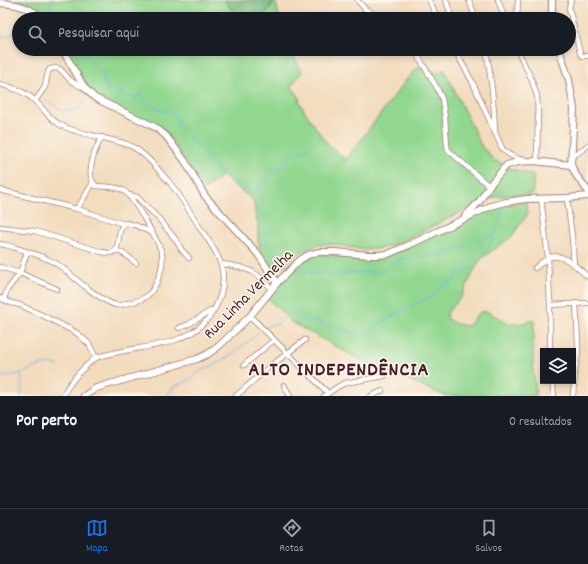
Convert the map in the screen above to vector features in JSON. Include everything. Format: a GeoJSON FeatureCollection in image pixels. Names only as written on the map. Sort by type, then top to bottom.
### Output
{"type":"FeatureCollection","features":[{"type":"Feature","properties":{"kind":"street"},"geometry":{"type":"LineString","coordinates":[[357,0],[365,9],[370,12]]}},
{"type":"Feature","properties":{"kind":"street"},"geometry":{"type":"LineString","coordinates":[[429,0],[435,12]]}},
{"type":"Feature","properties":{"kind":"street"},"geometry":{"type":"LineString","coordinates":[[446,0],[450,12]]}},
{"type":"Feature","properties":{"kind":"street"},"geometry":{"type":"LineString","coordinates":[[469,0],[473,12]]}},
{"type":"Feature","properties":{"kind":"street"},"geometry":{"type":"LineString","coordinates":[[498,0],[502,12]]}},
{"type":"Feature","properties":{"kind":"street"},"geometry":{"type":"LineString","coordinates":[[517,12],[518,0]]}},
{"type":"Feature","properties":{"kind":"street"},"geometry":{"type":"LineString","coordinates":[[552,0],[552,12]]}},
{"type":"Feature","properties":{"kind":"street"},"geometry":{"type":"LineString","coordinates":[[570,12],[569,8],[571,0]]}},
{"type":"Feature","properties":{"kind":"street"},"geometry":{"type":"LineString","coordinates":[[0,3],[19,5],[35,12]]}},
{"type":"Feature","properties":{"kind":"street"},"geometry":{"type":"LineString","coordinates":[[576,37],[580,53],[582,56],[586,56]]}},
{"type":"Feature","properties":{"kind":"street"},"geometry":{"type":"LineString","coordinates":[[66,56],[84,87],[95,98],[155,127],[166,136],[185,161],[205,196],[258,254],[277,283]]}},
{"type":"Feature","properties":{"kind":"street"},"geometry":{"type":"LineString","coordinates":[[418,56],[442,99],[448,150],[489,186]]}},
{"type":"Feature","properties":{"kind":"street"},"geometry":{"type":"LineString","coordinates":[[458,56],[472,81],[505,152],[516,158],[571,165]]}},
{"type":"Feature","properties":{"kind":"street"},"geometry":{"type":"LineString","coordinates":[[487,56],[492,84],[495,133]]}},
{"type":"Feature","properties":{"kind":"street"},"geometry":{"type":"LineString","coordinates":[[520,56],[531,78],[537,96],[538,115],[535,161]]}},
{"type":"Feature","properties":{"kind":"street"},"geometry":{"type":"LineString","coordinates":[[561,56],[569,80],[574,109],[571,165],[576,175],[588,191]]}},
{"type":"Feature","properties":{"kind":"street"},"geometry":{"type":"LineString","coordinates":[[35,101],[45,87],[50,69],[60,69],[71,81],[84,87]]}},
{"type":"Feature","properties":{"kind":"street"},"geometry":{"type":"LineString","coordinates":[[0,84],[9,86],[28,96],[58,124],[71,130],[131,146],[139,151],[170,183],[214,249],[221,264],[223,275],[219,297],[214,310],[197,330],[187,336],[161,344],[118,352],[96,358],[77,374],[67,387],[63,396]]}},
{"type":"Feature","properties":{"kind":"street"},"geometry":{"type":"LineString","coordinates":[[0,244],[44,257],[58,264],[96,295],[117,306],[135,302],[147,296],[154,288],[162,267],[162,254],[145,219],[129,195],[120,189],[96,186],[93,183],[91,178],[94,154],[102,138]]}},
{"type":"Feature","properties":{"kind":"street"},"geometry":{"type":"LineString","coordinates":[[571,157],[588,145]]}},
{"type":"Feature","properties":{"kind":"street"},"geometry":{"type":"LineString","coordinates":[[458,222],[479,202],[489,186],[507,165],[518,162],[535,161]]}},
{"type":"Feature","properties":{"kind":"street"},"geometry":{"type":"LineString","coordinates":[[76,209],[93,183]]}},
{"type":"Feature","properties":{"kind":"street"},"geometry":{"type":"LineString","coordinates":[[0,190],[76,209],[124,224],[128,223],[152,234]]}},
{"type":"Feature","properties":{"kind":"street"},"geometry":{"type":"LineString","coordinates":[[129,195],[137,197],[159,219],[189,258]]}},
{"type":"Feature","properties":{"kind":"street","name":"Rua Linha Vermelha"},"geometry":{"type":"LineString","coordinates":[[84,396],[96,388],[197,359],[208,354],[219,346],[250,316],[277,283],[300,260],[308,255],[318,252],[369,255],[388,254],[491,206],[516,200],[588,196]]}},
{"type":"Feature","properties":{"kind":"street"},"geometry":{"type":"LineString","coordinates":[[541,198],[548,258],[550,348]]}},
{"type":"Feature","properties":{"kind":"street"},"geometry":{"type":"LineString","coordinates":[[567,198],[574,265]]}},
{"type":"Feature","properties":{"kind":"street"},"geometry":{"type":"LineString","coordinates":[[116,250],[120,229],[124,224]]}},
{"type":"Feature","properties":{"kind":"street"},"geometry":{"type":"LineString","coordinates":[[0,228],[35,231],[102,252],[110,253],[116,250]]}},
{"type":"Feature","properties":{"kind":"street"},"geometry":{"type":"LineString","coordinates":[[116,250],[126,255],[136,263]]}},
{"type":"Feature","properties":{"kind":"street"},"geometry":{"type":"LineString","coordinates":[[27,252],[20,273],[2,299],[20,305],[77,333],[88,344],[96,358]]}},
{"type":"Feature","properties":{"kind":"street"},"geometry":{"type":"LineString","coordinates":[[536,268],[548,258],[556,256],[574,265],[588,277]]}},
{"type":"Feature","properties":{"kind":"street"},"geometry":{"type":"LineString","coordinates":[[221,264],[237,266],[253,272],[272,289]]}},
{"type":"Feature","properties":{"kind":"street"},"geometry":{"type":"LineString","coordinates":[[0,267],[20,273],[57,289]]}},
{"type":"Feature","properties":{"kind":"street"},"geometry":{"type":"LineString","coordinates":[[573,396],[578,344],[576,303]]}},
{"type":"Feature","properties":{"kind":"street"},"geometry":{"type":"LineString","coordinates":[[550,305],[588,303]]}},
{"type":"Feature","properties":{"kind":"street"},"geometry":{"type":"LineString","coordinates":[[179,328],[214,310]]}},
{"type":"Feature","properties":{"kind":"street"},"geometry":{"type":"LineString","coordinates":[[250,316],[326,395],[346,383],[384,376]]}},
{"type":"Feature","properties":{"kind":"street"},"geometry":{"type":"LineString","coordinates":[[244,364],[274,340]]}},
{"type":"Feature","properties":{"kind":"street"},"geometry":{"type":"LineString","coordinates":[[236,396],[268,368],[304,340]]}},
{"type":"Feature","properties":{"kind":"street"},"geometry":{"type":"LineString","coordinates":[[552,384],[554,396]]}},
{"type":"Feature","properties":{"kind":"street"},"geometry":{"type":"LineString","coordinates":[[284,385],[290,396]]}},
{"type":"Feature","properties":{"kind":"street"},"geometry":{"type":"LineString","coordinates":[[371,396],[382,391]]}},
{"type":"Feature","properties":{"kind":"green space"},"geometry":{"type":"Polygon","coordinates":[[[15,0],[225,0],[233,12],[37,12],[15,0]]]}},
{"type":"Feature","properties":{"kind":"green space"},"geometry":{"type":"Polygon","coordinates":[[[225,0],[274,0],[266,12],[232,11],[225,0]]]}},
{"type":"Feature","properties":{"kind":"green space"},"geometry":{"type":"Polygon","coordinates":[[[275,0],[278,12],[267,12],[275,0]]]}},
{"type":"Feature","properties":{"kind":"green space"},"geometry":{"type":"Polygon","coordinates":[[[68,56],[294,56],[302,72],[291,86],[300,98],[299,101],[305,112],[325,141],[345,159],[345,161],[414,71],[420,66],[428,66],[436,73],[442,72],[444,69],[482,147],[494,160],[512,169],[533,175],[533,194],[501,196],[485,200],[403,241],[387,247],[364,250],[332,244],[317,245],[304,250],[292,258],[284,266],[272,266],[261,255],[258,239],[258,226],[253,200],[222,175],[205,190],[170,138],[91,93],[68,56]]]}},
{"type":"Feature","properties":{"kind":"green space"},"geometry":{"type":"Polygon","coordinates":[[[526,202],[527,215],[511,237],[482,258],[478,263],[461,297],[447,314],[447,318],[456,324],[468,326],[478,313],[483,311],[512,324],[520,324],[534,320],[533,369],[536,396],[445,396],[359,359],[291,322],[266,296],[294,267],[313,254],[382,256],[485,208],[526,202]]]}},
{"type":"Feature","properties":{"kind":"waterway"},"geometry":{"type":"LineString","coordinates":[[50,0],[50,6],[56,12]]}},
{"type":"Feature","properties":{"kind":"waterway"},"geometry":{"type":"LineString","coordinates":[[256,12],[262,0]]}},
{"type":"Feature","properties":{"kind":"waterway"},"geometry":{"type":"LineString","coordinates":[[0,37],[12,34]]}},
{"type":"Feature","properties":{"kind":"waterway"},"geometry":{"type":"LineString","coordinates":[[86,56],[100,70],[107,89],[115,90],[133,98],[142,94],[144,95],[145,102],[147,104],[174,115],[178,122],[188,130],[192,139],[223,176],[257,192],[262,203],[262,219],[267,235],[267,242],[270,248],[282,260]]}},
{"type":"Feature","properties":{"kind":"waterway"},"geometry":{"type":"LineString","coordinates":[[101,84],[104,80]]}},
{"type":"Feature","properties":{"kind":"waterway"},"geometry":{"type":"LineString","coordinates":[[45,101],[50,102],[61,110],[72,111],[77,110],[86,101]]}},
{"type":"Feature","properties":{"kind":"waterway"},"geometry":{"type":"LineString","coordinates":[[257,192],[274,170],[283,167],[291,156],[307,149],[320,137]]}},
{"type":"Feature","properties":{"kind":"waterway"},"geometry":{"type":"LineString","coordinates":[[266,327],[271,324],[278,324],[290,314],[298,312],[303,318],[308,320],[317,321],[329,327],[362,334],[407,308],[436,294],[440,287],[455,280],[458,274],[479,263],[482,255],[492,242],[505,206]]}},
{"type":"Feature","properties":{"kind":"waterway"},"geometry":{"type":"LineString","coordinates":[[298,269],[305,272],[318,274],[367,272],[382,273],[384,269],[404,258],[412,259],[421,256],[447,254],[493,235]]}},
{"type":"Feature","properties":{"kind":"waterway"},"geometry":{"type":"LineString","coordinates":[[166,396],[175,386],[186,382],[204,369],[227,358],[259,333]]}},
{"type":"Feature","properties":{"kind":"waterway"},"geometry":{"type":"LineString","coordinates":[[0,377],[22,373],[36,367],[49,364],[59,366]]}},
{"type":"Feature","properties":{"kind":"waterway"},"geometry":{"type":"LineString","coordinates":[[21,373],[21,396]]}},
{"type":"Feature","properties":{"kind":"district","name":"ALTO INDEPENDÊNCIA"},"geometry":{"type":"Point","coordinates":[339,371]}}]}
